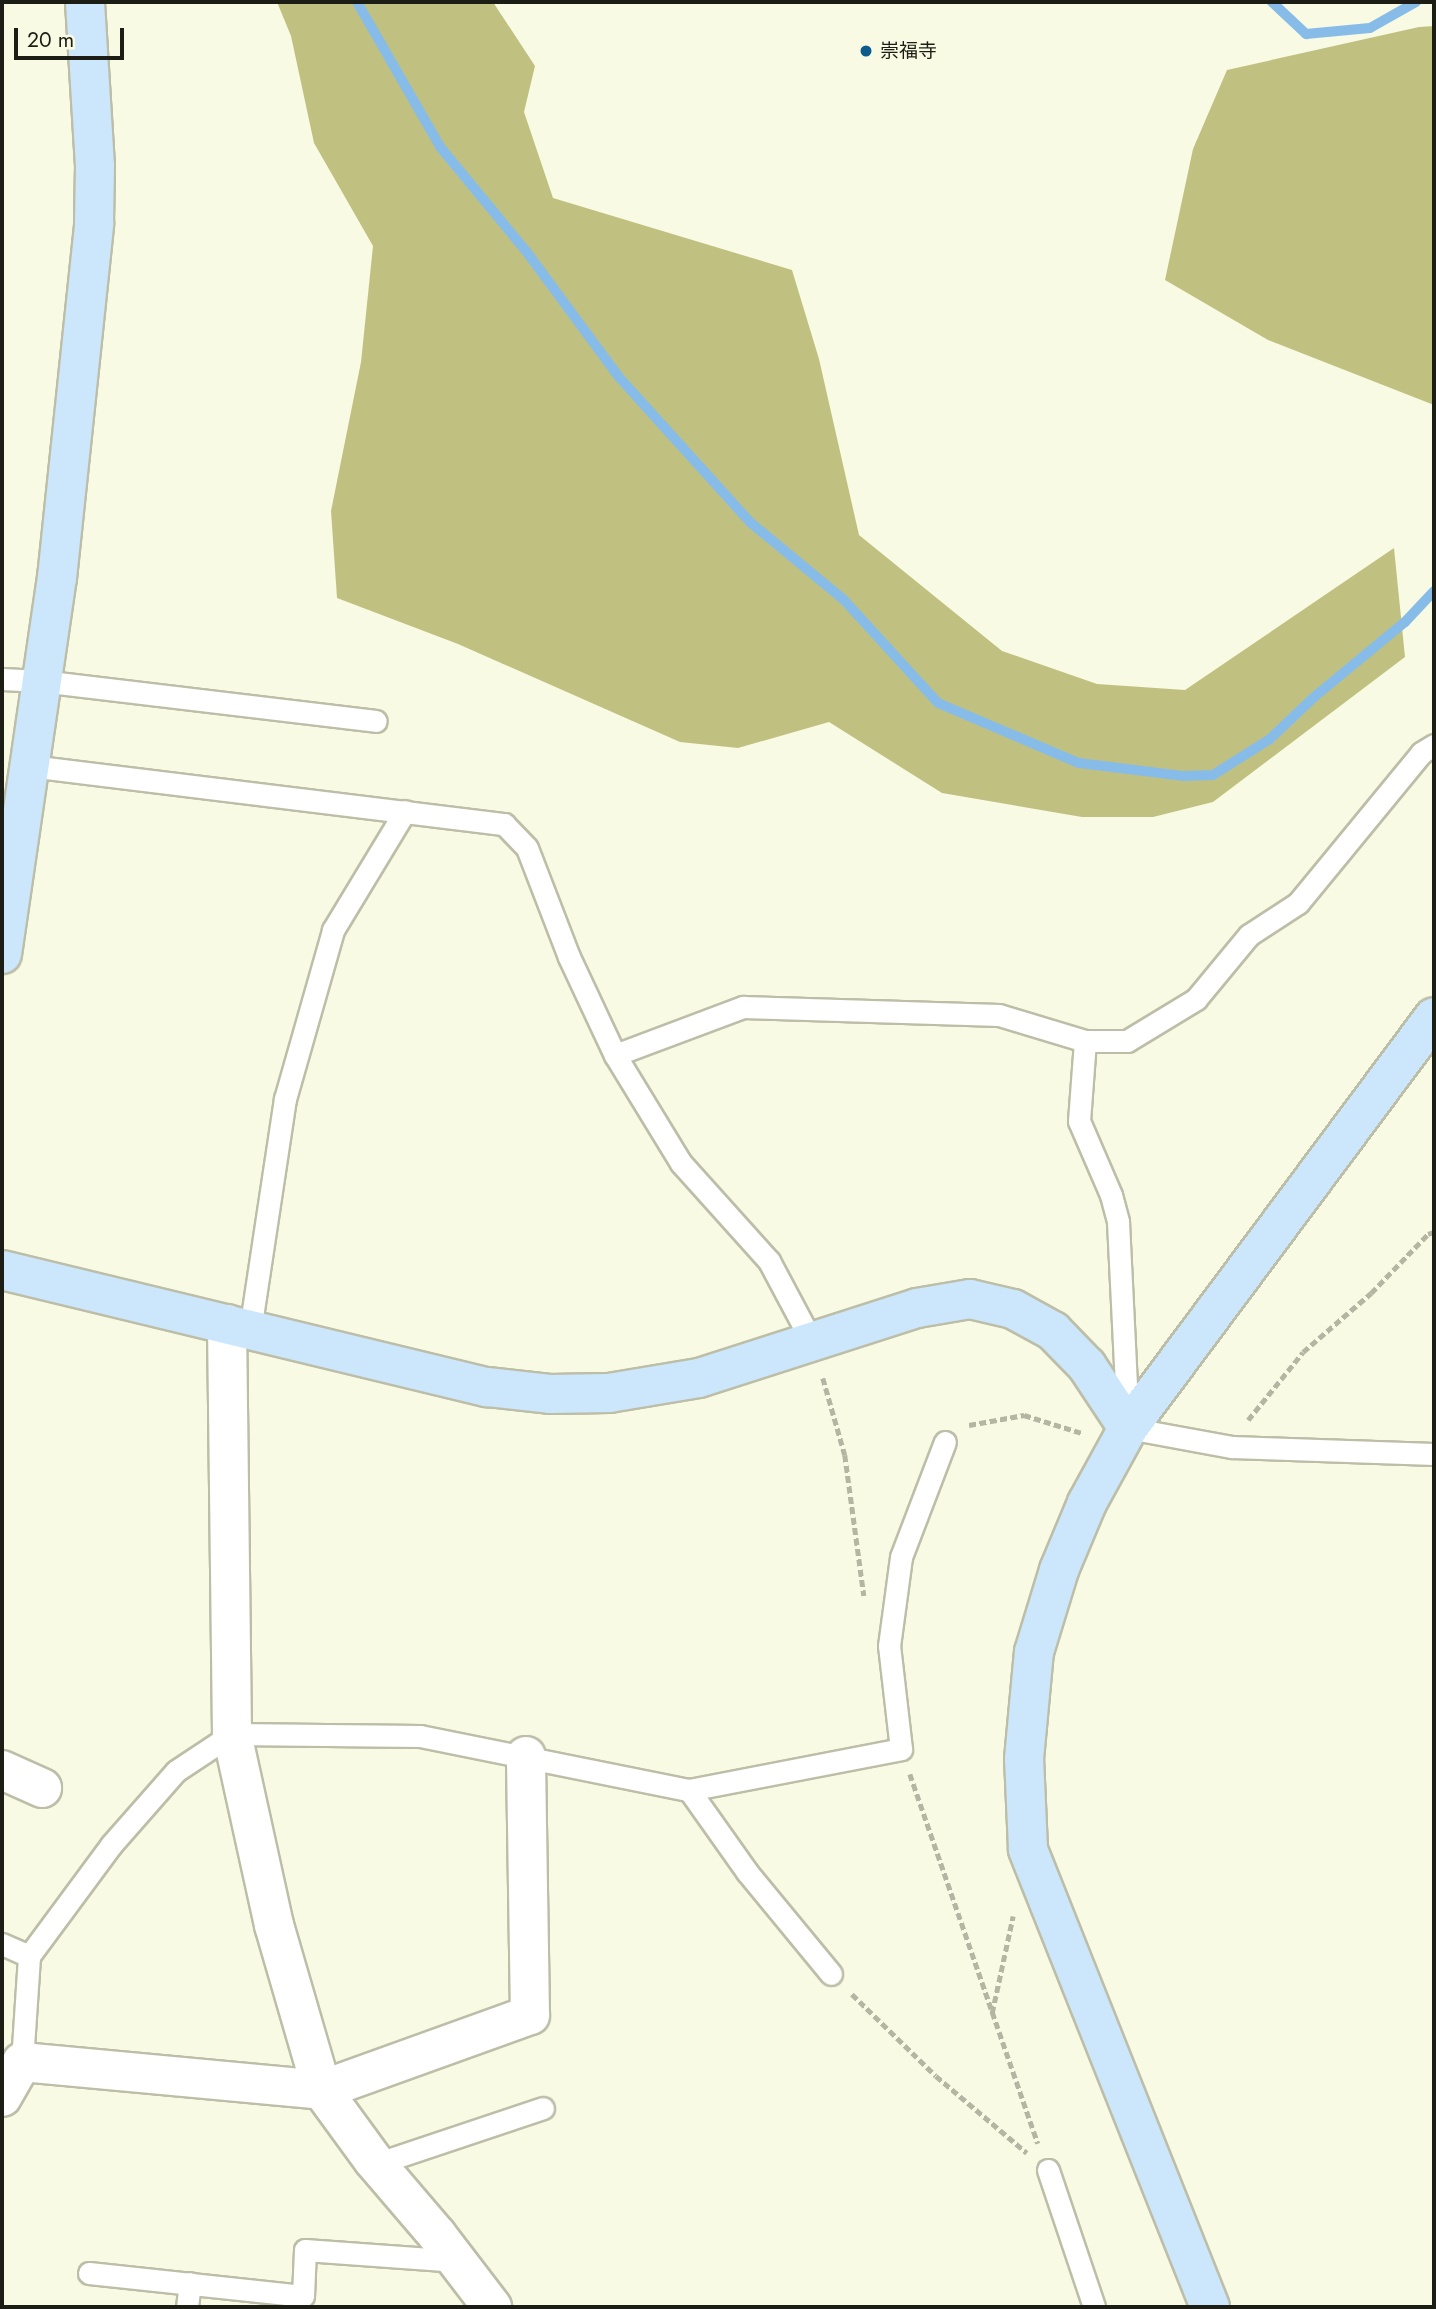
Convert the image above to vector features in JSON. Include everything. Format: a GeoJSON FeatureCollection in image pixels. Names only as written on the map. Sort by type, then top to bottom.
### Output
{"type":"FeatureCollection","features":[{"type":"Feature","properties":{"kind":"street"},"geometry":{"type":"LineString","coordinates":[[2,954],[57,578],[94,223],[95,166],[85,2]]}},
{"type":"Feature","properties":{"kind":"street"},"geometry":{"type":"LineString","coordinates":[[1210,2307],[1028,1849],[1024,1759],[1034,1652],[1059,1570],[1087,1503],[1124,1436],[1434,1017]]}},
{"type":"Feature","properties":{"kind":"street"},"geometry":{"type":"LineString","coordinates":[[2,1270],[487,1387],[550,1394],[608,1393],[699,1378],[917,1308],[970,1300],[1013,1309],[1053,1331],[1087,1366],[1124,1436]]}},
{"type":"Feature","properties":{"kind":"street"},"geometry":{"type":"LineString","coordinates":[[238,1327],[232,1734],[274,1925],[322,2090],[376,2164],[458,2261],[492,2307]]}},
{"type":"Feature","properties":{"kind":"street"},"geometry":{"type":"LineString","coordinates":[[2,2097],[22,2062],[322,2090],[530,2015],[526,1756]]}},
{"type":"Feature","properties":{"kind":"street"},"geometry":{"type":"LineString","coordinates":[[2,1770],[43,1787]]}},
{"type":"Feature","properties":{"kind":"lane"},"geometry":{"type":"LineString","coordinates":[[2,679],[41,681],[376,721]]}},
{"type":"Feature","properties":{"kind":"lane"},"geometry":{"type":"LineString","coordinates":[[615,1055],[743,1007],[999,1015],[1085,1041],[1127,1041],[1196,999],[1249,935],[1298,903],[1420,753],[1434,745]]}},
{"type":"Feature","properties":{"kind":"lane"},"geometry":{"type":"LineString","coordinates":[[30,766],[504,824],[527,848],[569,957],[615,1055],[681,1163],[769,1261],[812,1342]]}},
{"type":"Feature","properties":{"kind":"lane"},"geometry":{"type":"LineString","coordinates":[[238,1327],[285,1099],[333,930],[405,811]]}},
{"type":"Feature","properties":{"kind":"lane"},"geometry":{"type":"LineString","coordinates":[[1085,1041],[1079,1121],[1111,1195],[1118,1222],[1124,1436],[1232,1447],[1434,1454]]}},
{"type":"Feature","properties":{"kind":"lane"},"geometry":{"type":"LineString","coordinates":[[22,2062],[29,1956],[111,1845],[176,1771],[232,1734],[420,1736],[689,1790],[901,1749],[889,1646],[901,1557],[945,1442]]}},
{"type":"Feature","properties":{"kind":"lane"},"geometry":{"type":"LineString","coordinates":[[689,1790],[747,1872],[831,1974]]}},
{"type":"Feature","properties":{"kind":"lane"},"geometry":{"type":"LineString","coordinates":[[2,1944],[29,1956]]}},
{"type":"Feature","properties":{"kind":"lane"},"geometry":{"type":"LineString","coordinates":[[376,2164],[543,2108]]}},
{"type":"Feature","properties":{"kind":"lane"},"geometry":{"type":"LineString","coordinates":[[1048,2170],[1094,2307]]}},
{"type":"Feature","properties":{"kind":"lane"},"geometry":{"type":"LineString","coordinates":[[89,2273],[303,2295],[305,2250],[458,2261]]}},
{"type":"Feature","properties":{"kind":"lane"},"geometry":{"type":"LineString","coordinates":[[187,2307],[190,2283]]}},
{"type":"Feature","properties":{"kind":"path"},"geometry":{"type":"LineString","coordinates":[[1232,1447],[1253,1411],[1303,1352],[1371,1293],[1428,1234],[1434,1232]]}},
{"type":"Feature","properties":{"kind":"path"},"geometry":{"type":"LineString","coordinates":[[812,1342],[845,1455],[867,1613],[889,1646]]}},
{"type":"Feature","properties":{"kind":"path"},"geometry":{"type":"LineString","coordinates":[[945,1442],[972,1423],[1024,1415],[1124,1436]]}},
{"type":"Feature","properties":{"kind":"path"},"geometry":{"type":"LineString","coordinates":[[901,1749],[991,2014],[1048,2170]]}},
{"type":"Feature","properties":{"kind":"path"},"geometry":{"type":"LineString","coordinates":[[991,2014],[1014,1913]]}},
{"type":"Feature","properties":{"kind":"path"},"geometry":{"type":"LineString","coordinates":[[831,1974],[936,2076],[1048,2170]]}},
{"type":"Feature","properties":{"kind":"green space"},"geometry":{"type":"Polygon","coordinates":[[[277,2],[493,2],[535,66],[524,112],[553,198],[792,270],[819,359],[859,535],[1002,651],[1097,684],[1185,690],[1394,548],[1405,657],[1213,802],[1153,817],[1082,817],[942,793],[829,722],[738,748],[680,742],[458,644],[337,598],[331,511],[361,362],[373,246],[314,143],[291,36],[277,2]]]}},
{"type":"Feature","properties":{"kind":"green space"},"geometry":{"type":"Polygon","coordinates":[[[1434,26],[1434,405],[1268,340],[1165,280],[1193,149],[1227,70],[1419,27],[1434,26]]]}},
{"type":"Feature","properties":{"kind":"waterway"},"geometry":{"type":"LineString","coordinates":[[357,2],[441,148],[526,251],[618,376],[751,523],[844,600],[938,703],[1079,763],[1184,776],[1213,775],[1270,739],[1313,698],[1405,622],[1434,591]]}},
{"type":"Feature","properties":{"kind":"waterway"},"geometry":{"type":"LineString","coordinates":[[1272,2],[1306,34],[1370,28],[1416,2]]}},
{"type":"Feature","properties":{"kind":"place","name":"崇福寺"},"geometry":{"type":"Point","coordinates":[866,51]}}]}
